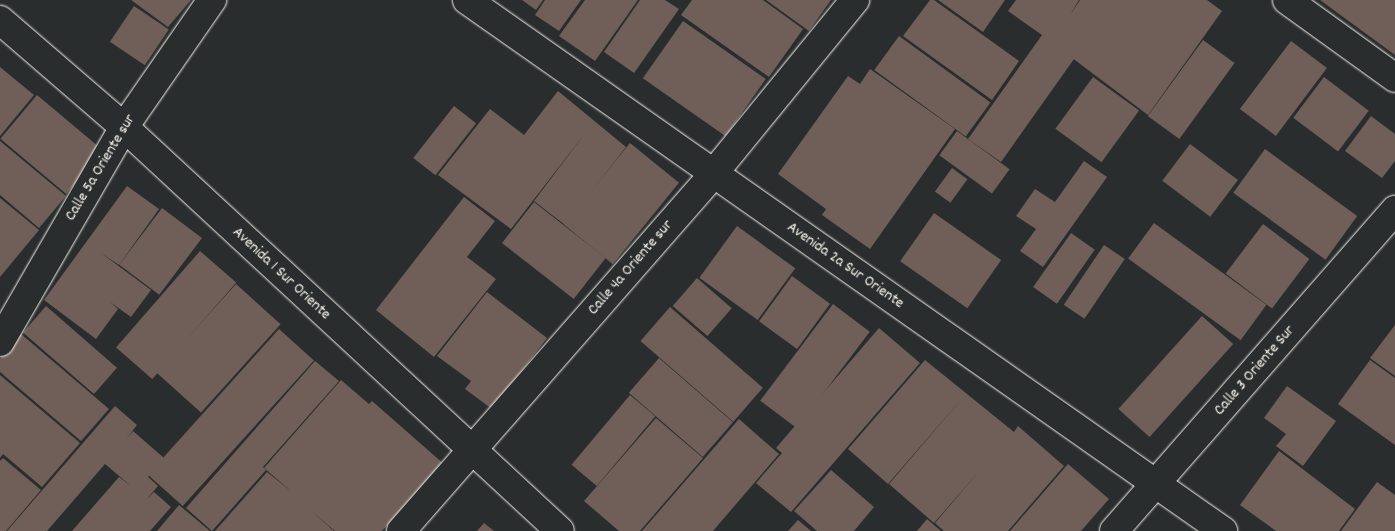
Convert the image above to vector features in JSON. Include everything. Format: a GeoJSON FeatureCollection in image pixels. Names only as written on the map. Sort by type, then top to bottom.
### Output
{"type":"FeatureCollection","features":[{"type":"Feature","properties":{"kind":"street","name":"Calle 5a Oriente sur"},"geometry":{"type":"LineString","coordinates":[[0,342],[124,127],[212,0]]}},
{"type":"Feature","properties":{"kind":"street","name":"Avenida 2a Sur Oriente"},"geometry":{"type":"LineString","coordinates":[[467,0],[1223,531]]}},
{"type":"Feature","properties":{"kind":"street","name":"Calle 4a Oriente sur"},"geometry":{"type":"LineString","coordinates":[[402,531],[470,450],[713,174],[854,0]]}},
{"type":"Feature","properties":{"kind":"street"},"geometry":{"type":"LineString","coordinates":[[1286,0],[1395,78]]}},
{"type":"Feature","properties":{"kind":"street","name":"Avenida 1 Sur Oriente"},"geometry":{"type":"LineString","coordinates":[[0,20],[124,127],[470,450],[560,531]]}},
{"type":"Feature","properties":{"kind":"street","name":"Calle 3 Oriente Sur"},"geometry":{"type":"LineString","coordinates":[[1114,531],[1395,210]]}},
{"type":"Feature","properties":{"kind":"building"},"geometry":{"type":"Polygon","coordinates":[[[131,0],[191,0],[168,27],[131,0]]]}},
{"type":"Feature","properties":{"kind":"building"},"geometry":{"type":"Polygon","coordinates":[[[522,0],[543,0],[536,10],[522,0]]]}},
{"type":"Feature","properties":{"kind":"building"},"geometry":{"type":"Polygon","coordinates":[[[545,0],[581,0],[559,31],[535,15],[545,0]]]}},
{"type":"Feature","properties":{"kind":"building"},"geometry":{"type":"Polygon","coordinates":[[[585,0],[638,0],[595,61],[559,36],[585,0]]]}},
{"type":"Feature","properties":{"kind":"building"},"geometry":{"type":"Polygon","coordinates":[[[640,0],[665,0],[679,9],[634,73],[604,52],[640,0]]]}},
{"type":"Feature","properties":{"kind":"building"},"geometry":{"type":"Polygon","coordinates":[[[692,0],[763,0],[803,29],[769,77],[681,15],[692,0]]]}},
{"type":"Feature","properties":{"kind":"building"},"geometry":{"type":"Polygon","coordinates":[[[766,0],[831,0],[809,31],[766,0]]]}},
{"type":"Feature","properties":{"kind":"building"},"geometry":{"type":"Polygon","coordinates":[[[930,0],[934,0],[1019,61],[992,100],[903,36],[930,0]]]}},
{"type":"Feature","properties":{"kind":"building"},"geometry":{"type":"Polygon","coordinates":[[[938,0],[1005,0],[983,32],[938,0]]]}},
{"type":"Feature","properties":{"kind":"building"},"geometry":{"type":"Polygon","coordinates":[[[1016,0],[1079,0],[1070,15],[1080,0],[1207,0],[1222,11],[1148,115],[1074,59],[1001,162],[968,139],[1042,35],[1008,11],[1016,0]]]}},
{"type":"Feature","properties":{"kind":"building"},"geometry":{"type":"Polygon","coordinates":[[[1320,0],[1395,0],[1395,55],[1320,0]]]}},
{"type":"Feature","properties":{"kind":"building"},"geometry":{"type":"Polygon","coordinates":[[[134,6],[169,29],[145,65],[110,42],[134,6]]]}},
{"type":"Feature","properties":{"kind":"building"},"geometry":{"type":"Polygon","coordinates":[[[683,21],[766,79],[726,136],[643,78],[683,21]]]}},
{"type":"Feature","properties":{"kind":"building"},"geometry":{"type":"Polygon","coordinates":[[[899,36],[990,102],[966,136],[874,70],[899,36]]]}},
{"type":"Feature","properties":{"kind":"building"},"geometry":{"type":"Polygon","coordinates":[[[1203,40],[1235,63],[1179,139],[1148,116],[1203,40]]]}},
{"type":"Feature","properties":{"kind":"building"},"geometry":{"type":"Polygon","coordinates":[[[1291,41],[1327,68],[1276,136],[1240,109],[1291,41]]]}},
{"type":"Feature","properties":{"kind":"building"},"geometry":{"type":"Polygon","coordinates":[[[0,67],[34,95],[0,136],[0,67]]]}},
{"type":"Feature","properties":{"kind":"building"},"geometry":{"type":"Polygon","coordinates":[[[870,69],[955,129],[870,249],[822,215],[826,209],[778,174],[848,76],[860,84],[870,69]]]}},
{"type":"Feature","properties":{"kind":"building"},"geometry":{"type":"Polygon","coordinates":[[[1093,77],[1139,111],[1101,162],[1055,129],[1093,77]]]}},
{"type":"Feature","properties":{"kind":"building"},"geometry":{"type":"Polygon","coordinates":[[[1324,77],[1369,111],[1338,151],[1293,118],[1324,77]]]}},
{"type":"Feature","properties":{"kind":"building"},"geometry":{"type":"Polygon","coordinates":[[[558,91],[626,147],[565,225],[534,201],[586,132],[511,229],[438,175],[490,109],[524,135],[558,91]]]}},
{"type":"Feature","properties":{"kind":"building"},"geometry":{"type":"Polygon","coordinates":[[[37,95],[103,150],[66,194],[0,139],[37,95]]]}},
{"type":"Feature","properties":{"kind":"building"},"geometry":{"type":"Polygon","coordinates":[[[454,106],[476,123],[435,175],[413,158],[454,106]]]}},
{"type":"Feature","properties":{"kind":"building"},"geometry":{"type":"Polygon","coordinates":[[[1371,116],[1395,134],[1395,161],[1382,178],[1345,151],[1371,116]]]}},
{"type":"Feature","properties":{"kind":"building"},"geometry":{"type":"Polygon","coordinates":[[[957,131],[1010,169],[992,193],[939,155],[957,131]]]}},
{"type":"Feature","properties":{"kind":"building"},"geometry":{"type":"Polygon","coordinates":[[[0,141],[66,196],[39,228],[0,195],[0,141]]]}},
{"type":"Feature","properties":{"kind":"building"},"geometry":{"type":"Polygon","coordinates":[[[630,143],[679,183],[613,264],[564,225],[630,143]]]}},
{"type":"Feature","properties":{"kind":"building"},"geometry":{"type":"Polygon","coordinates":[[[1190,144],[1238,180],[1210,217],[1162,181],[1190,144]]]}},
{"type":"Feature","properties":{"kind":"building"},"geometry":{"type":"Polygon","coordinates":[[[1265,149],[1357,216],[1325,260],[1233,193],[1265,149]]]}},
{"type":"Feature","properties":{"kind":"building"},"geometry":{"type":"Polygon","coordinates":[[[1084,161],[1107,177],[1043,267],[1020,251],[1036,229],[1016,216],[1035,189],[1055,202],[1084,161]]]}},
{"type":"Feature","properties":{"kind":"building"},"geometry":{"type":"Polygon","coordinates":[[[952,168],[967,179],[950,203],[935,191],[952,168]]]}},
{"type":"Feature","properties":{"kind":"building"},"geometry":{"type":"Polygon","coordinates":[[[127,186],[159,209],[119,265],[101,253],[151,290],[131,317],[110,302],[118,309],[96,339],[44,300],[127,186]]]}},
{"type":"Feature","properties":{"kind":"building"},"geometry":{"type":"Polygon","coordinates":[[[464,197],[495,221],[467,257],[496,279],[434,357],[376,310],[464,197]]]}},
{"type":"Feature","properties":{"kind":"building"},"geometry":{"type":"Polygon","coordinates":[[[0,198],[39,230],[0,277],[0,198]]]}},
{"type":"Feature","properties":{"kind":"building"},"geometry":{"type":"Polygon","coordinates":[[[534,202],[606,258],[574,299],[502,243],[534,202]]]}},
{"type":"Feature","properties":{"kind":"building"},"geometry":{"type":"Polygon","coordinates":[[[162,208],[202,238],[159,295],[119,265],[162,208]]]}},
{"type":"Feature","properties":{"kind":"building"},"geometry":{"type":"Polygon","coordinates":[[[934,213],[1001,260],[967,308],[900,261],[934,213]]]}},
{"type":"Feature","properties":{"kind":"building"},"geometry":{"type":"Polygon","coordinates":[[[1154,223],[1266,305],[1241,340],[1128,259],[1154,223]]]}},
{"type":"Feature","properties":{"kind":"building"},"geometry":{"type":"Polygon","coordinates":[[[1263,224],[1309,259],[1272,308],[1226,274],[1263,224]]]}},
{"type":"Feature","properties":{"kind":"building"},"geometry":{"type":"Polygon","coordinates":[[[737,226],[795,268],[758,320],[699,278],[737,226]]]}},
{"type":"Feature","properties":{"kind":"building"},"geometry":{"type":"Polygon","coordinates":[[[1071,233],[1095,250],[1057,304],[1033,287],[1071,233]]]}},
{"type":"Feature","properties":{"kind":"building"},"geometry":{"type":"Polygon","coordinates":[[[1104,245],[1125,259],[1084,319],[1064,305],[1104,245]]]}},
{"type":"Feature","properties":{"kind":"building"},"geometry":{"type":"Polygon","coordinates":[[[200,251],[236,282],[152,379],[116,348],[200,251]]]}},
{"type":"Feature","properties":{"kind":"building"},"geometry":{"type":"Polygon","coordinates":[[[792,276],[830,304],[797,349],[759,321],[792,276]]]}},
{"type":"Feature","properties":{"kind":"building"},"geometry":{"type":"Polygon","coordinates":[[[697,278],[732,308],[707,336],[673,306],[697,278]]]}},
{"type":"Feature","properties":{"kind":"building"},"geometry":{"type":"Polygon","coordinates":[[[236,284],[281,324],[201,413],[156,372],[236,284]]]}},
{"type":"Feature","properties":{"kind":"building"},"geometry":{"type":"Polygon","coordinates":[[[487,292],[547,338],[492,409],[465,389],[471,381],[437,356],[487,292]]]}},
{"type":"Feature","properties":{"kind":"building"},"geometry":{"type":"Polygon","coordinates":[[[833,304],[870,332],[797,428],[760,401],[833,304]]]}},
{"type":"Feature","properties":{"kind":"building"},"geometry":{"type":"Polygon","coordinates":[[[46,306],[117,368],[94,394],[23,332],[46,306]]]}},
{"type":"Feature","properties":{"kind":"building"},"geometry":{"type":"Polygon","coordinates":[[[670,307],[763,388],[733,422],[640,341],[670,307]]]}},
{"type":"Feature","properties":{"kind":"building"},"geometry":{"type":"Polygon","coordinates":[[[1202,316],[1233,344],[1150,437],[1118,409],[1202,316]]]}},
{"type":"Feature","properties":{"kind":"building"},"geometry":{"type":"Polygon","coordinates":[[[1395,325],[1395,376],[1370,358],[1395,325]]]}},
{"type":"Feature","properties":{"kind":"building"},"geometry":{"type":"Polygon","coordinates":[[[879,328],[920,363],[791,512],[756,483],[782,453],[776,448],[879,328]]]}},
{"type":"Feature","properties":{"kind":"building"},"geometry":{"type":"Polygon","coordinates":[[[279,329],[314,360],[183,506],[148,475],[279,329]]]}},
{"type":"Feature","properties":{"kind":"building"},"geometry":{"type":"Polygon","coordinates":[[[21,334],[109,409],[81,441],[0,372],[0,359],[21,334]]]}},
{"type":"Feature","properties":{"kind":"building"},"geometry":{"type":"Polygon","coordinates":[[[659,358],[733,422],[703,457],[629,393],[659,358]]]}},
{"type":"Feature","properties":{"kind":"building"},"geometry":{"type":"Polygon","coordinates":[[[925,360],[1014,432],[1018,426],[1064,466],[1008,531],[944,531],[935,523],[981,469],[934,523],[889,484],[964,396],[888,484],[848,449],[925,360]]]}},
{"type":"Feature","properties":{"kind":"building"},"geometry":{"type":"Polygon","coordinates":[[[1370,360],[1395,378],[1395,445],[1338,404],[1370,360]]]}},
{"type":"Feature","properties":{"kind":"building"},"geometry":{"type":"Polygon","coordinates":[[[315,361],[339,381],[263,467],[266,470],[212,531],[186,508],[315,361]]]}},
{"type":"Feature","properties":{"kind":"building"},"geometry":{"type":"Polygon","coordinates":[[[0,375],[80,443],[42,487],[3,454],[0,458],[0,375]]]}},
{"type":"Feature","properties":{"kind":"building"},"geometry":{"type":"Polygon","coordinates":[[[341,380],[369,404],[372,401],[445,465],[398,519],[395,517],[382,531],[335,531],[311,511],[334,531],[215,531],[267,472],[292,492],[264,468],[341,380]]]}},
{"type":"Feature","properties":{"kind":"building"},"geometry":{"type":"Polygon","coordinates":[[[1287,386],[1336,421],[1303,466],[1276,446],[1286,434],[1264,418],[1287,386]]]}},
{"type":"Feature","properties":{"kind":"building"},"geometry":{"type":"Polygon","coordinates":[[[630,395],[655,416],[597,486],[572,465],[630,395]]]}},
{"type":"Feature","properties":{"kind":"building"},"geometry":{"type":"Polygon","coordinates":[[[115,406],[137,425],[126,439],[133,431],[164,458],[148,477],[158,486],[146,500],[154,492],[171,507],[150,531],[72,531],[119,477],[131,486],[105,464],[47,531],[7,531],[115,406]]]}},
{"type":"Feature","properties":{"kind":"building"},"geometry":{"type":"Polygon","coordinates":[[[656,418],[703,458],[640,531],[619,531],[584,501],[656,418]]]}},
{"type":"Feature","properties":{"kind":"building"},"geometry":{"type":"Polygon","coordinates":[[[739,419],[779,454],[713,531],[642,531],[739,419]]]}},
{"type":"Feature","properties":{"kind":"building"},"geometry":{"type":"Polygon","coordinates":[[[1279,451],[1355,509],[1339,531],[1276,531],[1240,505],[1279,451]]]}},
{"type":"Feature","properties":{"kind":"building"},"geometry":{"type":"Polygon","coordinates":[[[3,458],[41,490],[6,531],[0,531],[0,461],[3,458]]]}},
{"type":"Feature","properties":{"kind":"building"},"geometry":{"type":"Polygon","coordinates":[[[1068,464],[1109,499],[1081,531],[1010,531],[1068,464]]]}},
{"type":"Feature","properties":{"kind":"building"},"geometry":{"type":"Polygon","coordinates":[[[831,470],[874,507],[854,531],[817,531],[794,511],[831,470]]]}},
{"type":"Feature","properties":{"kind":"building"},"geometry":{"type":"Polygon","coordinates":[[[1377,482],[1395,495],[1395,531],[1341,531],[1377,482]]]}},
{"type":"Feature","properties":{"kind":"building"},"geometry":{"type":"Polygon","coordinates":[[[179,505],[210,531],[157,531],[179,505]]]}},
{"type":"Feature","properties":{"kind":"building"},"geometry":{"type":"Polygon","coordinates":[[[927,519],[941,531],[917,531],[927,519]]]}},
{"type":"Feature","properties":{"kind":"building"},"geometry":{"type":"Polygon","coordinates":[[[798,520],[811,531],[788,531],[798,520]]]}},
{"type":"Feature","properties":{"kind":"building"},"geometry":{"type":"Polygon","coordinates":[[[484,523],[494,531],[477,531],[484,523]]]}}]}
